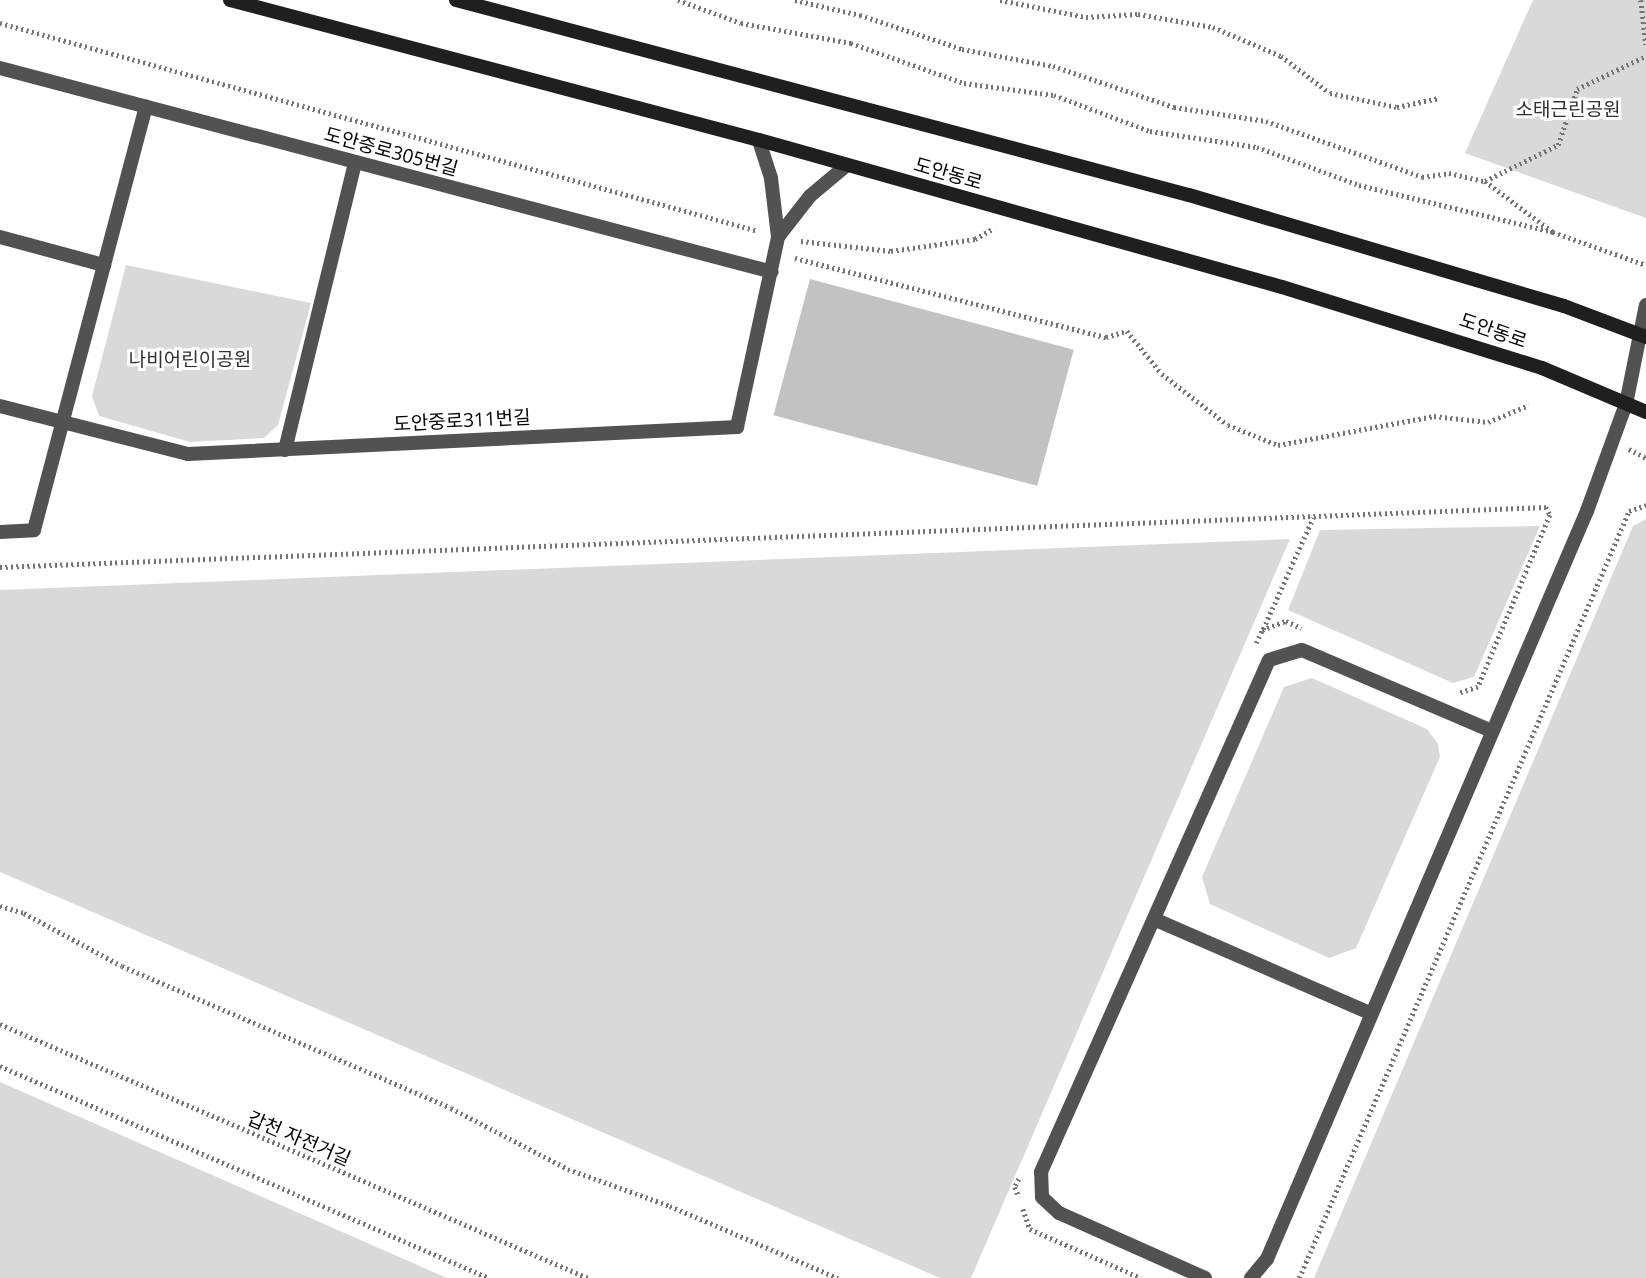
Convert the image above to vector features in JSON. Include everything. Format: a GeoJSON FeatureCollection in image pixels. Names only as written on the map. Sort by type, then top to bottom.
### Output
{"type":"FeatureCollection","features":[{"type":"Feature","properties":{"kind":"main road","name":"도안동로"},"geometry":{"type":"LineString","coordinates":[[230,0],[759,140],[1460,340],[1646,412]]}},
{"type":"Feature","properties":{"kind":"main road"},"geometry":{"type":"LineString","coordinates":[[456,0],[1189,195],[1564,306],[1642,335]]}},
{"type":"Feature","properties":{"kind":"street","name":"도안중로305번길"},"geometry":{"type":"LineString","coordinates":[[0,68],[772,272]]}},
{"type":"Feature","properties":{"kind":"street"},"geometry":{"type":"LineString","coordinates":[[0,532],[34,530],[146,107]]}},
{"type":"Feature","properties":{"kind":"street"},"geometry":{"type":"LineString","coordinates":[[759,140],[771,178],[778,237]]}},
{"type":"Feature","properties":{"kind":"street"},"geometry":{"type":"LineString","coordinates":[[285,450],[355,163]]}},
{"type":"Feature","properties":{"kind":"street"},"geometry":{"type":"LineString","coordinates":[[778,237],[810,197],[847,165]]}},
{"type":"Feature","properties":{"kind":"street"},"geometry":{"type":"LineString","coordinates":[[0,237],[104,265]]}},
{"type":"Feature","properties":{"kind":"street","name":"도안중로311번길"},"geometry":{"type":"LineString","coordinates":[[0,406],[188,454],[737,426],[778,237]]}},
{"type":"Feature","properties":{"kind":"street"},"geometry":{"type":"LineString","coordinates":[[1251,1278],[1267,1259],[1606,465],[1626,404],[1646,305]]}},
{"type":"Feature","properties":{"kind":"street"},"geometry":{"type":"LineString","coordinates":[[1205,1278],[1059,1213],[1042,1197],[1041,1172],[1156,920],[1269,660],[1302,650],[1492,731]]}},
{"type":"Feature","properties":{"kind":"street"},"geometry":{"type":"LineString","coordinates":[[1156,920],[1370,1013]]}},
{"type":"Feature","properties":{"kind":"path"},"geometry":{"type":"LineString","coordinates":[[678,0],[741,23],[851,43],[964,83],[1054,95],[1150,131],[1257,147],[1359,186],[1553,232],[1646,265]]}},
{"type":"Feature","properties":{"kind":"path"},"geometry":{"type":"LineString","coordinates":[[795,0],[860,15],[962,49],[1053,66],[1174,107],[1266,121],[1422,177],[1449,173],[1485,181],[1553,232]]}},
{"type":"Feature","properties":{"kind":"path"},"geometry":{"type":"LineString","coordinates":[[1000,0],[1086,17],[1138,14],[1213,27],[1281,56],[1330,93],[1396,107],[1439,98]]}},
{"type":"Feature","properties":{"kind":"path"},"geometry":{"type":"LineString","coordinates":[[1641,0],[1646,45]]}},
{"type":"Feature","properties":{"kind":"path"},"geometry":{"type":"LineString","coordinates":[[0,23],[778,237],[844,249],[930,248],[975,239],[1018,215]]}},
{"type":"Feature","properties":{"kind":"path"},"geometry":{"type":"LineString","coordinates":[[1485,181],[1558,145],[1577,89],[1646,56]]}},
{"type":"Feature","properties":{"kind":"path"},"geometry":{"type":"LineString","coordinates":[[1106,337],[1127,331],[1162,374],[1228,425],[1278,445],[1434,416],[1488,422],[1529,405]]}},
{"type":"Feature","properties":{"kind":"path"},"geometry":{"type":"LineString","coordinates":[[1299,1278],[1629,511],[1646,505]]}},
{"type":"Feature","properties":{"kind":"path"},"geometry":{"type":"LineString","coordinates":[[0,568],[1546,507],[1550,515],[1478,687],[1460,694],[1448,689]]}},
{"type":"Feature","properties":{"kind":"path"},"geometry":{"type":"LineString","coordinates":[[1251,655],[1313,518]]}},
{"type":"Feature","properties":{"kind":"path"},"geometry":{"type":"LineString","coordinates":[[1262,630],[1286,621],[1311,631]]}},
{"type":"Feature","properties":{"kind":"path"},"geometry":{"type":"LineString","coordinates":[[0,906],[24,912],[122,966],[451,1108],[568,1169],[670,1206],[838,1278]]}},
{"type":"Feature","properties":{"kind":"path","name":"갑천 자전거길"},"geometry":{"type":"LineString","coordinates":[[0,1024],[588,1278]]}},
{"type":"Feature","properties":{"kind":"path"},"geometry":{"type":"LineString","coordinates":[[0,1066],[489,1278]]}},
{"type":"Feature","properties":{"kind":"path"},"geometry":{"type":"LineString","coordinates":[[1021,1175],[1015,1187],[1030,1228],[1140,1278]]}},
{"type":"Feature","properties":{"kind":"green space","name":"소태근린공원"},"geometry":{"type":"Polygon","coordinates":[[[1533,0],[1646,0],[1646,218],[1465,153],[1533,0]]]}},
{"type":"Feature","properties":{"kind":"green space","name":"나비어린이공원"},"geometry":{"type":"Polygon","coordinates":[[[126,265],[311,303],[278,425],[264,438],[190,442],[99,416],[92,396],[126,265]]]}},
{"type":"Feature","properties":{"kind":"green space"},"geometry":{"type":"Polygon","coordinates":[[[1646,519],[1646,1278],[1314,1278],[1633,526],[1646,519]]]}},
{"type":"Feature","properties":{"kind":"green space"},"geometry":{"type":"Polygon","coordinates":[[[1540,526],[1474,677],[1453,683],[1288,610],[1320,530],[1540,526]]]}},
{"type":"Feature","properties":{"kind":"green space"},"geometry":{"type":"Polygon","coordinates":[[[1290,539],[971,1278],[940,1278],[0,872],[0,590],[1290,539]]]}},
{"type":"Feature","properties":{"kind":"green space"},"geometry":{"type":"Polygon","coordinates":[[[1312,678],[1427,729],[1438,744],[1440,757],[1356,948],[1329,958],[1210,904],[1202,877],[1284,687],[1312,678]]]}},
{"type":"Feature","properties":{"kind":"green space"},"geometry":{"type":"Polygon","coordinates":[[[0,1082],[447,1278],[0,1278],[0,1082]]]}},
{"type":"Feature","properties":{"kind":"building"},"geometry":{"type":"Polygon","coordinates":[[[810,279],[1074,350],[1037,486],[774,415],[810,279]]]}}]}
